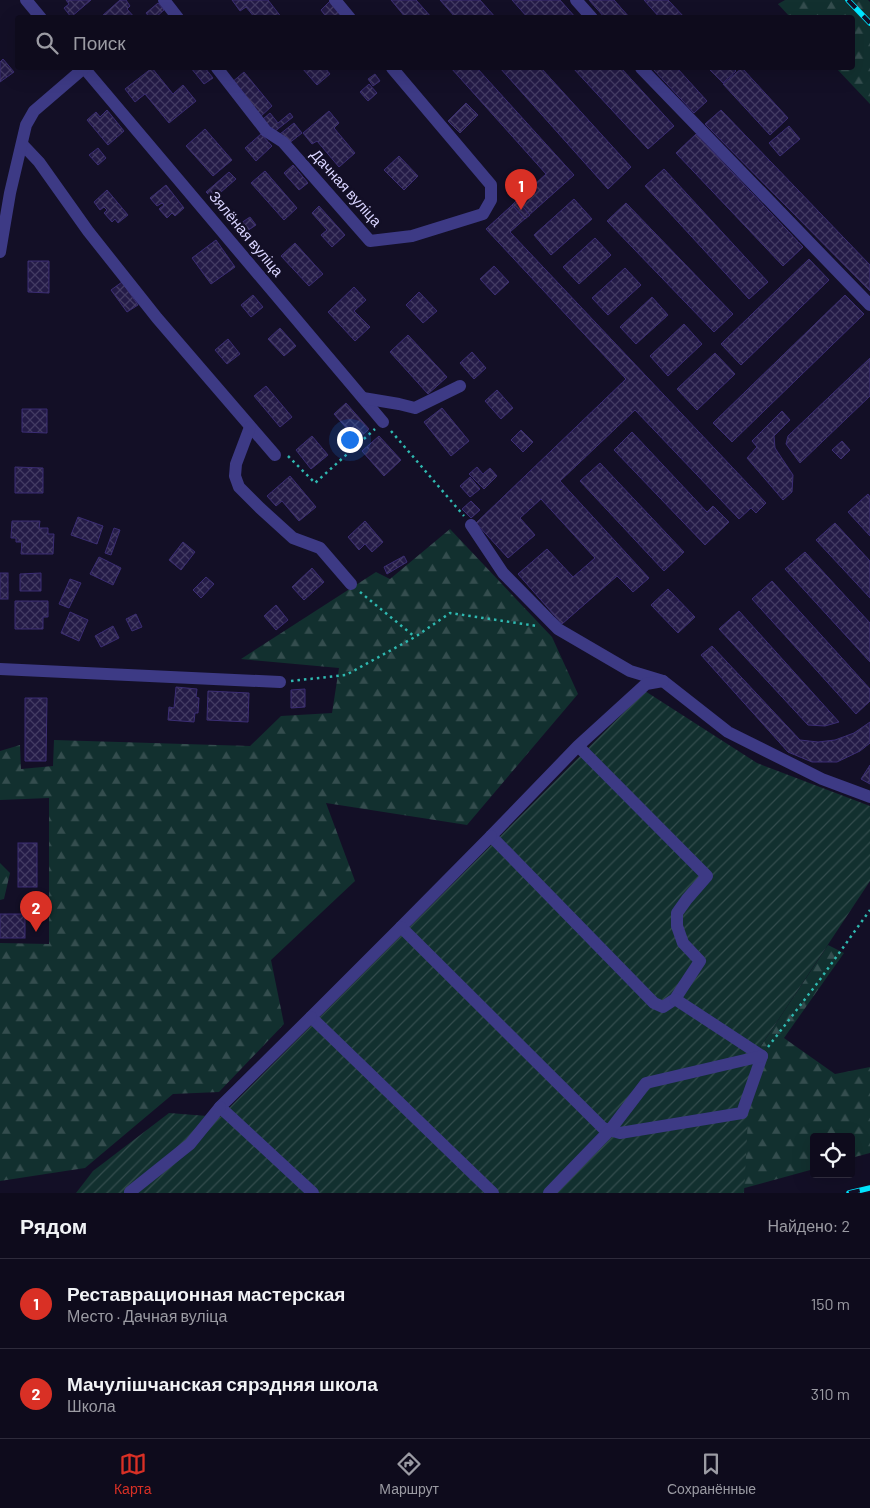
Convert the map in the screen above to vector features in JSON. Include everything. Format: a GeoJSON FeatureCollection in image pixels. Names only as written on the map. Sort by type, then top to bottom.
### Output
{"type":"FeatureCollection","features":[{"type":"Feature","properties":{"kind":"street"},"geometry":{"type":"LineString","coordinates":[[26,0],[38,15]]}},
{"type":"Feature","properties":{"kind":"street"},"geometry":{"type":"LineString","coordinates":[[164,0],[176,15]]}},
{"type":"Feature","properties":{"kind":"street"},"geometry":{"type":"LineString","coordinates":[[335,0],[348,15]]}},
{"type":"Feature","properties":{"kind":"street"},"geometry":{"type":"LineString","coordinates":[[576,0],[589,15]]}},
{"type":"Feature","properties":{"kind":"street"},"geometry":{"type":"LineString","coordinates":[[0,252],[10,193],[26,125],[34,111],[82,70]]}},
{"type":"Feature","properties":{"kind":"street","name":"Зялёная вуліца"},"geometry":{"type":"LineString","coordinates":[[86,70],[382,422]]}},
{"type":"Feature","properties":{"kind":"street","name":"Дачная вуліца"},"geometry":{"type":"LineString","coordinates":[[219,70],[266,131],[283,142],[370,241],[412,236],[483,214],[491,200],[491,185],[394,70]]}},
{"type":"Feature","properties":{"kind":"street"},"geometry":{"type":"LineString","coordinates":[[643,70],[870,306]]}},
{"type":"Feature","properties":{"kind":"street"},"geometry":{"type":"LineString","coordinates":[[22,144],[40,162],[88,231],[157,318],[275,455]]}},
{"type":"Feature","properties":{"kind":"street"},"geometry":{"type":"LineString","coordinates":[[362,398],[415,408],[460,386]]}},
{"type":"Feature","properties":{"kind":"street"},"geometry":{"type":"LineString","coordinates":[[250,427],[236,464],[235,476],[240,487],[260,508],[294,538],[320,548],[350,584]]}},
{"type":"Feature","properties":{"kind":"street"},"geometry":{"type":"LineString","coordinates":[[471,525],[503,573],[558,629],[630,671],[663,681],[728,732],[822,779],[870,796]]}},
{"type":"Feature","properties":{"kind":"street"},"geometry":{"type":"LineString","coordinates":[[0,669],[280,682]]}},
{"type":"Feature","properties":{"kind":"street"},"geometry":{"type":"LineString","coordinates":[[130,1193],[190,1144],[220,1107],[491,836],[578,746],[646,684],[663,681]]}},
{"type":"Feature","properties":{"kind":"street"},"geometry":{"type":"LineString","coordinates":[[491,836],[654,1003],[663,1008],[675,999],[700,961],[683,943],[676,926],[677,913],[707,876],[578,746]]}},
{"type":"Feature","properties":{"kind":"street"},"geometry":{"type":"LineString","coordinates":[[400,926],[603,1128],[620,1132],[742,1113],[762,1056]]}},
{"type":"Feature","properties":{"kind":"street"},"geometry":{"type":"LineString","coordinates":[[675,999],[762,1056]]}},
{"type":"Feature","properties":{"kind":"street"},"geometry":{"type":"LineString","coordinates":[[311,1017],[493,1193]]}},
{"type":"Feature","properties":{"kind":"street"},"geometry":{"type":"LineString","coordinates":[[549,1193],[610,1130],[646,1082],[762,1056]]}},
{"type":"Feature","properties":{"kind":"street"},"geometry":{"type":"LineString","coordinates":[[220,1107],[313,1193]]}},
{"type":"Feature","properties":{"kind":"path"},"geometry":{"type":"LineString","coordinates":[[275,455],[285,453],[315,483],[382,422],[471,525]]}},
{"type":"Feature","properties":{"kind":"path"},"geometry":{"type":"LineString","coordinates":[[350,584],[415,637]]}},
{"type":"Feature","properties":{"kind":"path"},"geometry":{"type":"LineString","coordinates":[[280,682],[346,675],[415,637],[450,613],[558,629]]}},
{"type":"Feature","properties":{"kind":"path"},"geometry":{"type":"LineString","coordinates":[[762,1056],[870,910]]}},
{"type":"Feature","properties":{"kind":"green space"},"geometry":{"type":"Polygon","coordinates":[[[785,0],[868,0],[870,2],[870,104],[838,70],[855,70],[855,15],[788,15],[778,4],[785,0]]]}},
{"type":"Feature","properties":{"kind":"green space"},"geometry":{"type":"Polygon","coordinates":[[[450,529],[552,637],[578,694],[467,825],[326,803],[355,881],[271,960],[284,1024],[219,1092],[173,1094],[85,1168],[0,1181],[0,943],[49,944],[49,798],[0,800],[0,751],[20,745],[21,769],[53,766],[54,740],[250,746],[281,716],[332,713],[339,668],[241,659],[376,572],[390,579],[450,529]]]}},
{"type":"Feature","properties":{"kind":"green space"},"geometry":{"type":"Polygon","coordinates":[[[645,691],[757,763],[870,806],[870,881],[751,1061],[744,1193],[76,1193],[93,1171],[169,1113],[220,1117],[645,691]]]}},
{"type":"Feature","properties":{"kind":"green space"},"geometry":{"type":"Polygon","coordinates":[[[0,863],[10,873],[4,899],[0,900],[0,863]]]}},
{"type":"Feature","properties":{"kind":"green space"},"geometry":{"type":"Polygon","coordinates":[[[828,945],[844,953],[784,1038],[835,1074],[870,1067],[870,1153],[855,1157],[855,1133],[810,1133],[810,1170],[726,1193],[423,1193],[751,1061],[828,945]]]}},
{"type":"Feature","properties":{"kind":"building"},"geometry":{"type":"Polygon","coordinates":[[[66,0],[91,0],[73,15],[69,15],[64,8],[69,4],[66,0]]]}},
{"type":"Feature","properties":{"kind":"building"},"geometry":{"type":"Polygon","coordinates":[[[120,0],[126,0],[130,6],[127,9],[132,15],[103,15],[120,0]]]}},
{"type":"Feature","properties":{"kind":"building"},"geometry":{"type":"Polygon","coordinates":[[[232,0],[268,0],[280,15],[253,15],[246,7],[240,11],[232,0]]]}},
{"type":"Feature","properties":{"kind":"building"},"geometry":{"type":"Polygon","coordinates":[[[391,0],[416,0],[429,15],[404,15],[391,0]]]}},
{"type":"Feature","properties":{"kind":"building"},"geometry":{"type":"Polygon","coordinates":[[[440,0],[480,0],[493,15],[453,15],[440,0]]]}},
{"type":"Feature","properties":{"kind":"building"},"geometry":{"type":"Polygon","coordinates":[[[512,0],[560,0],[573,15],[525,15],[512,0]]]}},
{"type":"Feature","properties":{"kind":"building"},"geometry":{"type":"Polygon","coordinates":[[[589,0],[614,0],[627,15],[602,15],[589,0]]]}},
{"type":"Feature","properties":{"kind":"building"},"geometry":{"type":"Polygon","coordinates":[[[644,0],[668,0],[682,15],[657,15],[644,0]]]}},
{"type":"Feature","properties":{"kind":"building"},"geometry":{"type":"Polygon","coordinates":[[[330,1],[342,14],[325,15],[321,10],[330,1]]]}},
{"type":"Feature","properties":{"kind":"building"},"geometry":{"type":"Polygon","coordinates":[[[158,3],[164,10],[158,15],[148,15],[146,13],[158,3]]]}},
{"type":"Feature","properties":{"kind":"building"},"geometry":{"type":"Polygon","coordinates":[[[3,59],[14,72],[0,82],[0,62],[3,59]]]}},
{"type":"Feature","properties":{"kind":"building"},"geometry":{"type":"Polygon","coordinates":[[[149,70],[154,70],[173,94],[183,85],[196,101],[169,123],[145,94],[135,102],[125,89],[149,70]]]}},
{"type":"Feature","properties":{"kind":"building"},"geometry":{"type":"Polygon","coordinates":[[[193,70],[207,70],[213,78],[204,84],[193,70]]]}},
{"type":"Feature","properties":{"kind":"building"},"geometry":{"type":"Polygon","coordinates":[[[304,70],[327,70],[330,74],[317,85],[304,70]]]}},
{"type":"Feature","properties":{"kind":"building"},"geometry":{"type":"Polygon","coordinates":[[[453,70],[479,70],[574,175],[510,232],[766,503],[756,513],[751,508],[739,519],[635,410],[560,481],[649,578],[633,592],[617,576],[562,624],[518,574],[547,549],[573,577],[595,558],[541,499],[520,518],[535,535],[508,558],[476,523],[626,379],[486,229],[546,174],[453,70]]]}},
{"type":"Feature","properties":{"kind":"building"},"geometry":{"type":"Polygon","coordinates":[[[502,70],[543,70],[631,167],[608,189],[502,70]]]}},
{"type":"Feature","properties":{"kind":"building"},"geometry":{"type":"Polygon","coordinates":[[[575,70],[623,70],[674,126],[648,149],[575,70]]]}},
{"type":"Feature","properties":{"kind":"building"},"geometry":{"type":"Polygon","coordinates":[[[654,70],[679,70],[707,101],[694,113],[654,70]]]}},
{"type":"Feature","properties":{"kind":"building"},"geometry":{"type":"Polygon","coordinates":[[[710,70],[736,71],[723,83],[710,70]]]}},
{"type":"Feature","properties":{"kind":"building"},"geometry":{"type":"Polygon","coordinates":[[[740,70],[744,70],[788,118],[770,135],[723,84],[740,70]]]}},
{"type":"Feature","properties":{"kind":"building"},"geometry":{"type":"Polygon","coordinates":[[[244,72],[272,106],[260,117],[231,83],[244,72]]]}},
{"type":"Feature","properties":{"kind":"building"},"geometry":{"type":"Polygon","coordinates":[[[375,74],[380,81],[373,86],[368,79],[375,74]]]}},
{"type":"Feature","properties":{"kind":"building"},"geometry":{"type":"Polygon","coordinates":[[[369,84],[377,93],[368,101],[360,92],[369,84]]]}},
{"type":"Feature","properties":{"kind":"building"},"geometry":{"type":"Polygon","coordinates":[[[466,103],[478,115],[460,133],[448,121],[466,103]]]}},
{"type":"Feature","properties":{"kind":"building"},"geometry":{"type":"Polygon","coordinates":[[[107,110],[124,131],[108,145],[87,120],[96,112],[100,117],[107,110]]]}},
{"type":"Feature","properties":{"kind":"building"},"geometry":{"type":"Polygon","coordinates":[[[721,110],[870,265],[870,291],[705,124],[721,110]]]}},
{"type":"Feature","properties":{"kind":"building"},"geometry":{"type":"Polygon","coordinates":[[[329,111],[339,123],[334,128],[355,153],[339,167],[317,141],[312,144],[303,133],[329,111]]]}},
{"type":"Feature","properties":{"kind":"building"},"geometry":{"type":"Polygon","coordinates":[[[270,113],[278,123],[290,113],[293,117],[274,132],[263,119],[270,113]]]}},
{"type":"Feature","properties":{"kind":"building"},"geometry":{"type":"Polygon","coordinates":[[[294,123],[302,133],[288,144],[280,134],[294,123]]]}},
{"type":"Feature","properties":{"kind":"building"},"geometry":{"type":"Polygon","coordinates":[[[789,126],[800,139],[780,156],[769,143],[789,126]]]}},
{"type":"Feature","properties":{"kind":"building"},"geometry":{"type":"Polygon","coordinates":[[[205,129],[232,160],[213,176],[186,146],[205,129]]]}},
{"type":"Feature","properties":{"kind":"building"},"geometry":{"type":"Polygon","coordinates":[[[261,134],[272,146],[256,161],[245,148],[261,134]]]}},
{"type":"Feature","properties":{"kind":"building"},"geometry":{"type":"Polygon","coordinates":[[[696,134],[803,247],[783,266],[676,153],[696,134]]]}},
{"type":"Feature","properties":{"kind":"building"},"geometry":{"type":"Polygon","coordinates":[[[98,148],[106,158],[98,165],[89,155],[98,148]]]}},
{"type":"Feature","properties":{"kind":"building"},"geometry":{"type":"Polygon","coordinates":[[[399,156],[418,176],[404,190],[384,170],[399,156]]]}},
{"type":"Feature","properties":{"kind":"building"},"geometry":{"type":"Polygon","coordinates":[[[293,165],[308,183],[299,190],[284,173],[293,165]]]}},
{"type":"Feature","properties":{"kind":"building"},"geometry":{"type":"Polygon","coordinates":[[[664,169],[768,282],[749,299],[645,186],[664,169]]]}},
{"type":"Feature","properties":{"kind":"building"},"geometry":{"type":"Polygon","coordinates":[[[265,171],[297,208],[284,220],[251,183],[265,171]]]}},
{"type":"Feature","properties":{"kind":"building"},"geometry":{"type":"Polygon","coordinates":[[[229,172],[236,179],[213,199],[206,192],[229,172]]]}},
{"type":"Feature","properties":{"kind":"building"},"geometry":{"type":"Polygon","coordinates":[[[166,185],[184,208],[175,216],[172,213],[167,218],[159,209],[164,205],[162,203],[157,206],[150,198],[166,185]]]}},
{"type":"Feature","properties":{"kind":"building"},"geometry":{"type":"Polygon","coordinates":[[[107,190],[128,215],[118,223],[115,219],[112,222],[104,213],[107,210],[104,207],[100,210],[94,202],[107,190]]]}},
{"type":"Feature","properties":{"kind":"building"},"geometry":{"type":"Polygon","coordinates":[[[574,199],[592,219],[551,255],[534,235],[574,199]]]}},
{"type":"Feature","properties":{"kind":"building"},"geometry":{"type":"Polygon","coordinates":[[[517,200],[530,215],[525,219],[512,205],[517,200]]]}},
{"type":"Feature","properties":{"kind":"building"},"geometry":{"type":"Polygon","coordinates":[[[626,203],[733,314],[714,332],[607,221],[626,203]]]}},
{"type":"Feature","properties":{"kind":"building"},"geometry":{"type":"Polygon","coordinates":[[[319,206],[345,235],[332,247],[321,235],[327,230],[312,213],[319,206]]]}},
{"type":"Feature","properties":{"kind":"building"},"geometry":{"type":"Polygon","coordinates":[[[250,217],[256,225],[241,235],[235,227],[250,217]]]}},
{"type":"Feature","properties":{"kind":"building"},"geometry":{"type":"Polygon","coordinates":[[[595,238],[611,255],[579,284],[563,267],[595,238]]]}},
{"type":"Feature","properties":{"kind":"building"},"geometry":{"type":"Polygon","coordinates":[[[216,240],[235,267],[211,284],[192,258],[216,240]]]}},
{"type":"Feature","properties":{"kind":"building"},"geometry":{"type":"Polygon","coordinates":[[[295,243],[323,274],[309,286],[281,256],[295,243]]]}},
{"type":"Feature","properties":{"kind":"building"},"geometry":{"type":"Polygon","coordinates":[[[809,259],[829,280],[741,365],[721,344],[809,259]]]}},
{"type":"Feature","properties":{"kind":"building"},"geometry":{"type":"Polygon","coordinates":[[[28,261],[49,261],[49,293],[28,292],[28,261]]]}},
{"type":"Feature","properties":{"kind":"building"},"geometry":{"type":"Polygon","coordinates":[[[494,266],[509,282],[495,295],[480,279],[494,266]]]}},
{"type":"Feature","properties":{"kind":"building"},"geometry":{"type":"Polygon","coordinates":[[[625,268],[641,285],[608,315],[592,298],[625,268]]]}},
{"type":"Feature","properties":{"kind":"building"},"geometry":{"type":"Polygon","coordinates":[[[122,282],[138,305],[127,312],[111,290],[122,282]]]}},
{"type":"Feature","properties":{"kind":"building"},"geometry":{"type":"Polygon","coordinates":[[[354,287],[366,300],[354,311],[370,327],[355,341],[328,312],[354,287]]]}},
{"type":"Feature","properties":{"kind":"building"},"geometry":{"type":"Polygon","coordinates":[[[419,292],[437,311],[423,323],[406,305],[419,292]]]}},
{"type":"Feature","properties":{"kind":"building"},"geometry":{"type":"Polygon","coordinates":[[[253,295],[263,307],[251,317],[241,305],[253,295]]]}},
{"type":"Feature","properties":{"kind":"building"},"geometry":{"type":"Polygon","coordinates":[[[845,295],[864,314],[732,442],[713,423],[845,295]]]}},
{"type":"Feature","properties":{"kind":"building"},"geometry":{"type":"Polygon","coordinates":[[[652,297],[668,315],[636,344],[620,327],[652,297]]]}},
{"type":"Feature","properties":{"kind":"building"},"geometry":{"type":"Polygon","coordinates":[[[684,324],[702,344],[668,376],[650,356],[684,324]]]}},
{"type":"Feature","properties":{"kind":"building"},"geometry":{"type":"Polygon","coordinates":[[[280,328],[296,346],[284,356],[268,339],[280,328]]]}},
{"type":"Feature","properties":{"kind":"building"},"geometry":{"type":"Polygon","coordinates":[[[408,335],[447,377],[428,394],[390,352],[408,335]]]}},
{"type":"Feature","properties":{"kind":"building"},"geometry":{"type":"Polygon","coordinates":[[[228,339],[240,354],[227,364],[215,350],[228,339]]]}},
{"type":"Feature","properties":{"kind":"building"},"geometry":{"type":"Polygon","coordinates":[[[472,352],[486,368],[474,379],[460,363],[472,352]]]}},
{"type":"Feature","properties":{"kind":"building"},"geometry":{"type":"Polygon","coordinates":[[[715,353],[735,374],[697,410],[677,389],[715,353]]]}},
{"type":"Feature","properties":{"kind":"building"},"geometry":{"type":"Polygon","coordinates":[[[870,358],[870,396],[800,463],[786,444],[788,436],[870,358]]]}},
{"type":"Feature","properties":{"kind":"building"},"geometry":{"type":"Polygon","coordinates":[[[266,386],[292,417],[280,427],[254,396],[266,386]]]}},
{"type":"Feature","properties":{"kind":"building"},"geometry":{"type":"Polygon","coordinates":[[[497,390],[513,408],[501,419],[485,401],[497,390]]]}},
{"type":"Feature","properties":{"kind":"building"},"geometry":{"type":"Polygon","coordinates":[[[346,403],[369,429],[357,440],[334,414],[346,403]]]}},
{"type":"Feature","properties":{"kind":"building"},"geometry":{"type":"Polygon","coordinates":[[[442,408],[469,441],[451,456],[424,422],[442,408]]]}},
{"type":"Feature","properties":{"kind":"building"},"geometry":{"type":"Polygon","coordinates":[[[22,409],[47,409],[47,433],[22,432],[22,409]]]}},
{"type":"Feature","properties":{"kind":"building"},"geometry":{"type":"Polygon","coordinates":[[[782,411],[790,420],[774,436],[775,448],[793,475],[792,492],[783,500],[747,458],[757,447],[752,441],[782,411]]]}},
{"type":"Feature","properties":{"kind":"building"},"geometry":{"type":"Polygon","coordinates":[[[521,430],[533,442],[523,452],[511,440],[521,430]]]}},
{"type":"Feature","properties":{"kind":"building"},"geometry":{"type":"Polygon","coordinates":[[[632,432],[707,512],[713,506],[729,522],[705,545],[614,450],[632,432]]]}},
{"type":"Feature","properties":{"kind":"building"},"geometry":{"type":"Polygon","coordinates":[[[312,436],[328,455],[311,469],[296,450],[312,436]]]}},
{"type":"Feature","properties":{"kind":"building"},"geometry":{"type":"Polygon","coordinates":[[[379,436],[401,460],[384,476],[362,451],[379,436]]]}},
{"type":"Feature","properties":{"kind":"building"},"geometry":{"type":"Polygon","coordinates":[[[842,441],[850,450],[841,459],[832,450],[842,441]]]}},
{"type":"Feature","properties":{"kind":"building"},"geometry":{"type":"Polygon","coordinates":[[[600,463],[684,552],[664,571],[580,481],[600,463]]]}},
{"type":"Feature","properties":{"kind":"building"},"geometry":{"type":"Polygon","coordinates":[[[15,467],[43,468],[43,493],[15,493],[15,467]]]}},
{"type":"Feature","properties":{"kind":"building"},"geometry":{"type":"Polygon","coordinates":[[[477,467],[483,474],[490,468],[497,476],[484,489],[469,474],[477,467]]]}},
{"type":"Feature","properties":{"kind":"building"},"geometry":{"type":"Polygon","coordinates":[[[290,476],[316,507],[299,521],[282,501],[276,506],[267,496],[290,476]]]}},
{"type":"Feature","properties":{"kind":"building"},"geometry":{"type":"Polygon","coordinates":[[[470,477],[480,489],[470,497],[460,486],[470,477]]]}},
{"type":"Feature","properties":{"kind":"building"},"geometry":{"type":"Polygon","coordinates":[[[868,494],[870,497],[870,536],[848,512],[868,494]]]}},
{"type":"Feature","properties":{"kind":"building"},"geometry":{"type":"Polygon","coordinates":[[[471,501],[480,510],[471,518],[462,509],[471,501]]]}},
{"type":"Feature","properties":{"kind":"building"},"geometry":{"type":"Polygon","coordinates":[[[78,517],[103,526],[97,544],[71,535],[78,517]]]}},
{"type":"Feature","properties":{"kind":"building"},"geometry":{"type":"Polygon","coordinates":[[[12,521],[40,521],[39,528],[48,528],[48,534],[54,534],[53,554],[21,554],[22,542],[16,542],[16,538],[11,538],[12,521]]]}},
{"type":"Feature","properties":{"kind":"building"},"geometry":{"type":"Polygon","coordinates":[[[365,521],[383,542],[372,552],[365,544],[359,550],[348,537],[365,521]]]}},
{"type":"Feature","properties":{"kind":"building"},"geometry":{"type":"Polygon","coordinates":[[[835,523],[870,561],[870,598],[816,540],[835,523]]]}},
{"type":"Feature","properties":{"kind":"building"},"geometry":{"type":"Polygon","coordinates":[[[114,528],[120,530],[111,555],[105,553],[114,528]]]}},
{"type":"Feature","properties":{"kind":"building"},"geometry":{"type":"Polygon","coordinates":[[[183,542],[195,552],[181,570],[169,560],[183,542]]]}},
{"type":"Feature","properties":{"kind":"building"},"geometry":{"type":"Polygon","coordinates":[[[805,552],[870,623],[870,662],[785,569],[805,552]]]}},
{"type":"Feature","properties":{"kind":"building"},"geometry":{"type":"Polygon","coordinates":[[[404,556],[407,562],[387,574],[384,567],[404,556]]]}},
{"type":"Feature","properties":{"kind":"building"},"geometry":{"type":"Polygon","coordinates":[[[99,557],[121,568],[113,585],[90,574],[99,557]]]}},
{"type":"Feature","properties":{"kind":"building"},"geometry":{"type":"Polygon","coordinates":[[[312,568],[324,582],[304,600],[292,587],[312,568]]]}},
{"type":"Feature","properties":{"kind":"building"},"geometry":{"type":"Polygon","coordinates":[[[0,573],[8,573],[8,599],[0,599],[0,573]]]}},
{"type":"Feature","properties":{"kind":"building"},"geometry":{"type":"Polygon","coordinates":[[[41,573],[41,591],[20,591],[20,574],[41,573]]]}},
{"type":"Feature","properties":{"kind":"building"},"geometry":{"type":"Polygon","coordinates":[[[206,577],[214,584],[201,598],[193,590],[206,577]]]}},
{"type":"Feature","properties":{"kind":"building"},"geometry":{"type":"Polygon","coordinates":[[[70,579],[81,583],[69,608],[59,604],[70,579]]]}},
{"type":"Feature","properties":{"kind":"building"},"geometry":{"type":"Polygon","coordinates":[[[772,581],[870,689],[870,701],[856,714],[752,599],[772,581]]]}},
{"type":"Feature","properties":{"kind":"building"},"geometry":{"type":"Polygon","coordinates":[[[668,589],[695,617],[678,633],[651,605],[668,589]]]}},
{"type":"Feature","properties":{"kind":"building"},"geometry":{"type":"Polygon","coordinates":[[[15,601],[48,601],[48,617],[43,617],[43,629],[15,629],[15,601]]]}},
{"type":"Feature","properties":{"kind":"building"},"geometry":{"type":"Polygon","coordinates":[[[276,605],[288,620],[276,630],[264,616],[276,605]]]}},
{"type":"Feature","properties":{"kind":"building"},"geometry":{"type":"Polygon","coordinates":[[[739,611],[839,722],[825,726],[808,725],[719,629],[739,611]]]}},
{"type":"Feature","properties":{"kind":"building"},"geometry":{"type":"Polygon","coordinates":[[[70,612],[88,620],[79,641],[61,633],[70,612]]]}},
{"type":"Feature","properties":{"kind":"building"},"geometry":{"type":"Polygon","coordinates":[[[136,614],[142,627],[132,631],[126,619],[136,614]]]}},
{"type":"Feature","properties":{"kind":"building"},"geometry":{"type":"Polygon","coordinates":[[[113,626],[119,638],[101,647],[95,636],[113,626]]]}},
{"type":"Feature","properties":{"kind":"building"},"geometry":{"type":"Polygon","coordinates":[[[712,646],[800,740],[818,742],[835,740],[854,733],[870,722],[870,743],[860,751],[837,762],[812,762],[788,752],[701,655],[712,646]]]}},
{"type":"Feature","properties":{"kind":"building"},"geometry":{"type":"Polygon","coordinates":[[[176,687],[197,689],[196,697],[199,698],[198,713],[195,713],[194,722],[168,720],[169,707],[174,708],[176,687]]]}},
{"type":"Feature","properties":{"kind":"building"},"geometry":{"type":"Polygon","coordinates":[[[305,689],[305,707],[291,708],[291,690],[305,689]]]}},
{"type":"Feature","properties":{"kind":"building"},"geometry":{"type":"Polygon","coordinates":[[[208,691],[249,693],[248,722],[207,720],[208,691]]]}},
{"type":"Feature","properties":{"kind":"building"},"geometry":{"type":"Polygon","coordinates":[[[25,698],[47,698],[46,761],[25,761],[25,698]]]}},
{"type":"Feature","properties":{"kind":"building"},"geometry":{"type":"Polygon","coordinates":[[[870,765],[870,784],[861,779],[870,765]]]}},
{"type":"Feature","properties":{"kind":"building"},"geometry":{"type":"Polygon","coordinates":[[[18,843],[37,843],[37,887],[18,887],[18,843]]]}},
{"type":"Feature","properties":{"kind":"building"},"geometry":{"type":"Polygon","coordinates":[[[0,914],[25,914],[25,938],[0,938],[0,914]]]}},
{"type":"Feature","properties":{"kind":"railway"},"geometry":{"type":"LineString","coordinates":[[848,0],[870,23]]}},
{"type":"Feature","properties":{"kind":"railway"},"geometry":{"type":"LineString","coordinates":[[849,1193],[870,1188]]}},
{"type":"Feature","properties":{"kind":"place","name":"Реставрационная мастерская"},"geometry":{"type":"Point","coordinates":[521,210]}},
{"type":"Feature","properties":{"kind":"place","name":"Мачулішчанская сярэдняя школа"},"geometry":{"type":"Point","coordinates":[36,932]}}]}
